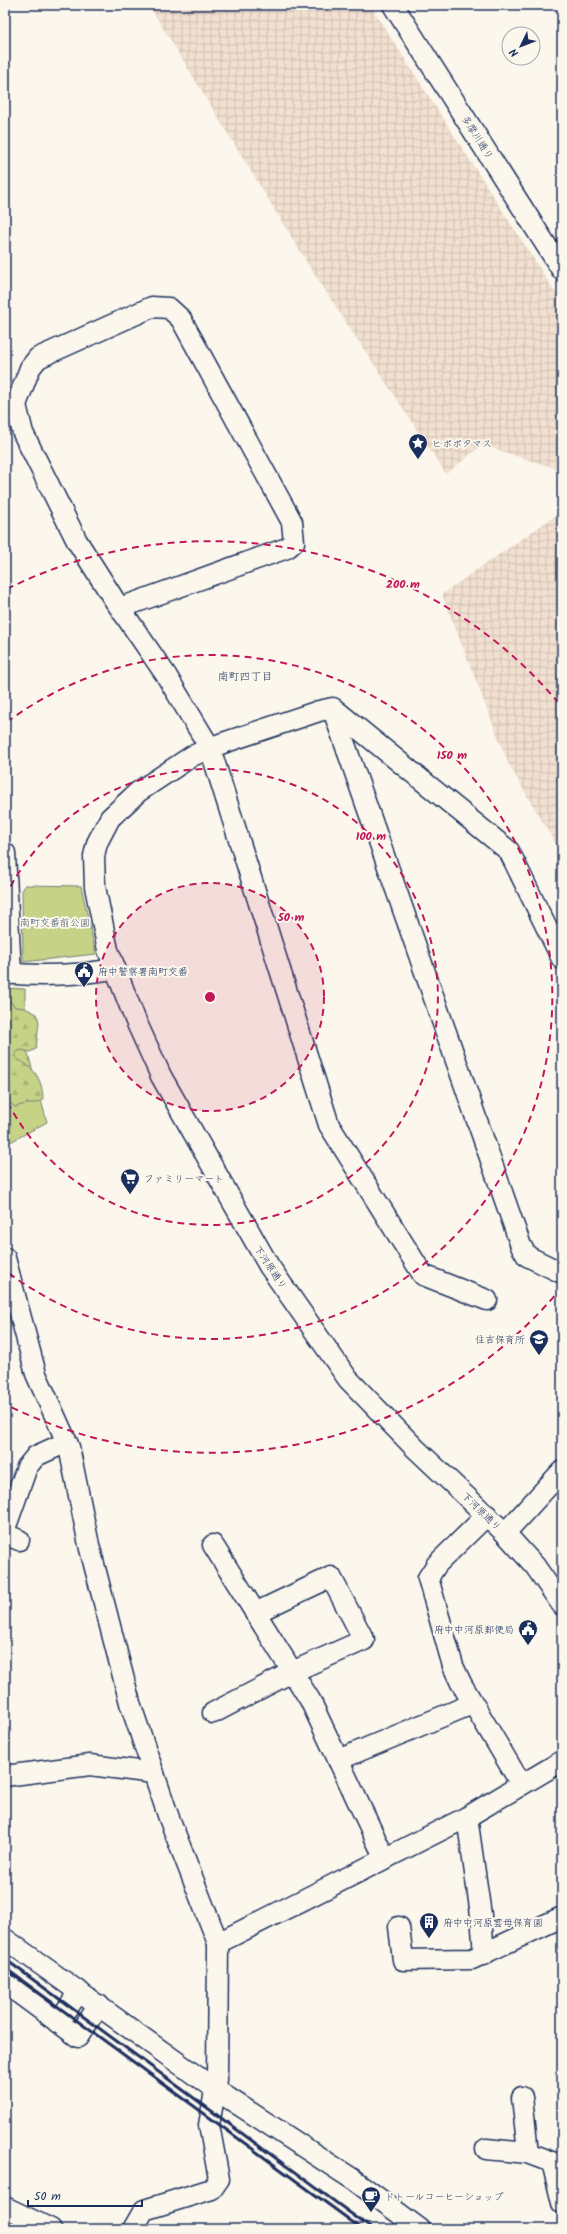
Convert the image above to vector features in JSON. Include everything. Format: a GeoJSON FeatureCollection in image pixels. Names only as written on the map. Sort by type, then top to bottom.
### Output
{"type":"FeatureCollection","features":[{"type":"Feature","properties":{"kind":"street","name":"多摩川通り"},"geometry":{"type":"LineString","coordinates":[[393,5],[562,270]]}},
{"type":"Feature","properties":{"kind":"street"},"geometry":{"type":"LineString","coordinates":[[120,608],[286,548],[294,542],[292,522],[181,319],[169,308],[152,307],[38,358],[30,368],[16,405],[23,433],[77,541],[120,608],[166,675],[210,748],[329,1125],[423,1275],[487,1300]]}},
{"type":"Feature","properties":{"kind":"street"},"geometry":{"type":"LineString","coordinates":[[333,708],[509,851],[562,959]]}},
{"type":"Feature","properties":{"kind":"street"},"geometry":{"type":"LineString","coordinates":[[333,708],[521,1246],[527,1256],[562,1273]]}},
{"type":"Feature","properties":{"kind":"street","name":"下河原通り"},"geometry":{"type":"LineString","coordinates":[[333,708],[318,711],[210,748],[192,756],[122,805],[110,818],[96,843],[94,856],[95,887],[101,919],[114,969],[161,1076],[269,1266],[348,1379],[415,1448],[487,1515],[535,1566],[562,1605]]}},
{"type":"Feature","properties":{"kind":"street"},"geometry":{"type":"LineString","coordinates":[[5,853],[8,973],[72,975],[114,969]]}},
{"type":"Feature","properties":{"kind":"street"},"geometry":{"type":"LineString","coordinates":[[5,1258],[36,1374],[67,1442],[89,1545],[130,1703],[177,1839],[218,1943],[216,2090],[209,2125],[219,2179],[212,2189],[144,2210],[134,2229]]}},
{"type":"Feature","properties":{"kind":"street"},"geometry":{"type":"LineString","coordinates":[[10,1534],[28,1467],[36,1456],[67,1442]]}},
{"type":"Feature","properties":{"kind":"street"},"geometry":{"type":"LineString","coordinates":[[504,1533],[562,1471]]}},
{"type":"Feature","properties":{"kind":"street"},"geometry":{"type":"LineString","coordinates":[[487,1515],[437,1564],[428,1578],[453,1666],[472,1704],[521,1784]]}},
{"type":"Feature","properties":{"kind":"street"},"geometry":{"type":"LineString","coordinates":[[213,1545],[310,1700],[385,1859]]}},
{"type":"Feature","properties":{"kind":"street"},"geometry":{"type":"LineString","coordinates":[[213,1713],[292,1672],[364,1640],[331,1577],[255,1613]]}},
{"type":"Feature","properties":{"kind":"street"},"geometry":{"type":"LineString","coordinates":[[338,1760],[472,1704]]}},
{"type":"Feature","properties":{"kind":"street"},"geometry":{"type":"LineString","coordinates":[[218,1943],[467,1817],[521,1784],[562,1762]]}},
{"type":"Feature","properties":{"kind":"street"},"geometry":{"type":"LineString","coordinates":[[5,1776],[90,1765],[154,1773]]}},
{"type":"Feature","properties":{"kind":"street"},"geometry":{"type":"LineString","coordinates":[[467,1817],[481,1915],[484,1955]]}},
{"type":"Feature","properties":{"kind":"street"},"geometry":{"type":"LineString","coordinates":[[399,1927],[403,1960],[472,1959],[484,1955],[513,1938],[562,1917]]}},
{"type":"Feature","properties":{"kind":"street"},"geometry":{"type":"LineString","coordinates":[[5,1939],[216,2090],[354,2180],[420,2229]]}},
{"type":"Feature","properties":{"kind":"street"},"geometry":{"type":"LineString","coordinates":[[5,1983],[78,2037],[99,2005]]}},
{"type":"Feature","properties":{"kind":"street"},"geometry":{"type":"LineString","coordinates":[[58,2023],[79,1991]]}},
{"type":"Feature","properties":{"kind":"street"},"geometry":{"type":"LineString","coordinates":[[522,2097],[528,2154]]}},
{"type":"Feature","properties":{"kind":"street"},"geometry":{"type":"LineString","coordinates":[[486,2150],[528,2154],[552,2162],[562,2203]]}},
{"type":"Feature","properties":{"kind":"street"},"geometry":{"type":"LineString","coordinates":[[5,2207],[51,2229]]}},
{"type":"Feature","properties":{"kind":"shaded area"},"geometry":{"type":"Polygon","coordinates":[[[149,5],[370,5],[562,303],[562,466],[557,469],[482,445],[446,474],[311,269],[149,5]]]}},
{"type":"Feature","properties":{"kind":"shaded area"},"geometry":{"type":"Polygon","coordinates":[[[562,511],[562,855],[509,765],[442,594],[562,511]]]}},
{"type":"Feature","properties":{"kind":"green space","name":"南町交番前公園"},"geometry":{"type":"Polygon","coordinates":[[[25,885],[81,886],[96,954],[23,962],[22,891],[25,885]]]}},
{"type":"Feature","properties":{"kind":"green space"},"geometry":{"type":"Polygon","coordinates":[[[5,988],[25,989],[25,1043],[47,1122],[5,1145],[5,988]]]}},
{"type":"Feature","properties":{"kind":"green space"},"geometry":{"type":"Polygon","coordinates":[[[5,996],[15,1007],[25,1008],[37,1014],[39,1022],[36,1049],[30,1052],[21,1050],[16,1052],[16,1059],[28,1066],[36,1075],[43,1093],[43,1100],[36,1103],[15,1107],[5,1099],[5,996]]]}},
{"type":"Feature","properties":{"kind":"railway"},"geometry":{"type":"LineString","coordinates":[[5,1959],[372,2229]]}},
{"type":"Feature","properties":{"kind":"railway"},"geometry":{"type":"LineString","coordinates":[[5,1968],[362,2229]]}},
{"type":"Feature","properties":{"kind":"place","name":"ヒポポタマス"},"geometry":{"type":"Point","coordinates":[418,460]}},
{"type":"Feature","properties":{"kind":"place","name":"府中警察署南町交番"},"geometry":{"type":"Point","coordinates":[84,988]}},
{"type":"Feature","properties":{"kind":"place","name":"ファミリーマート"},"geometry":{"type":"Point","coordinates":[130,1195]}},
{"type":"Feature","properties":{"kind":"place","name":"住吉保育所"},"geometry":{"type":"Point","coordinates":[539,1356]}},
{"type":"Feature","properties":{"kind":"place","name":"府中中河原郵便局"},"geometry":{"type":"Point","coordinates":[528,1646]}},
{"type":"Feature","properties":{"kind":"place","name":"府中中河原雲母保育園"},"geometry":{"type":"Point","coordinates":[429,1939]}},
{"type":"Feature","properties":{"kind":"place","name":"ドトールコーヒーショップ"},"geometry":{"type":"Point","coordinates":[371,2213]}},
{"type":"Feature","properties":{"kind":"district","name":"南町四丁目"},"geometry":{"type":"Point","coordinates":[245,676]}}]}
